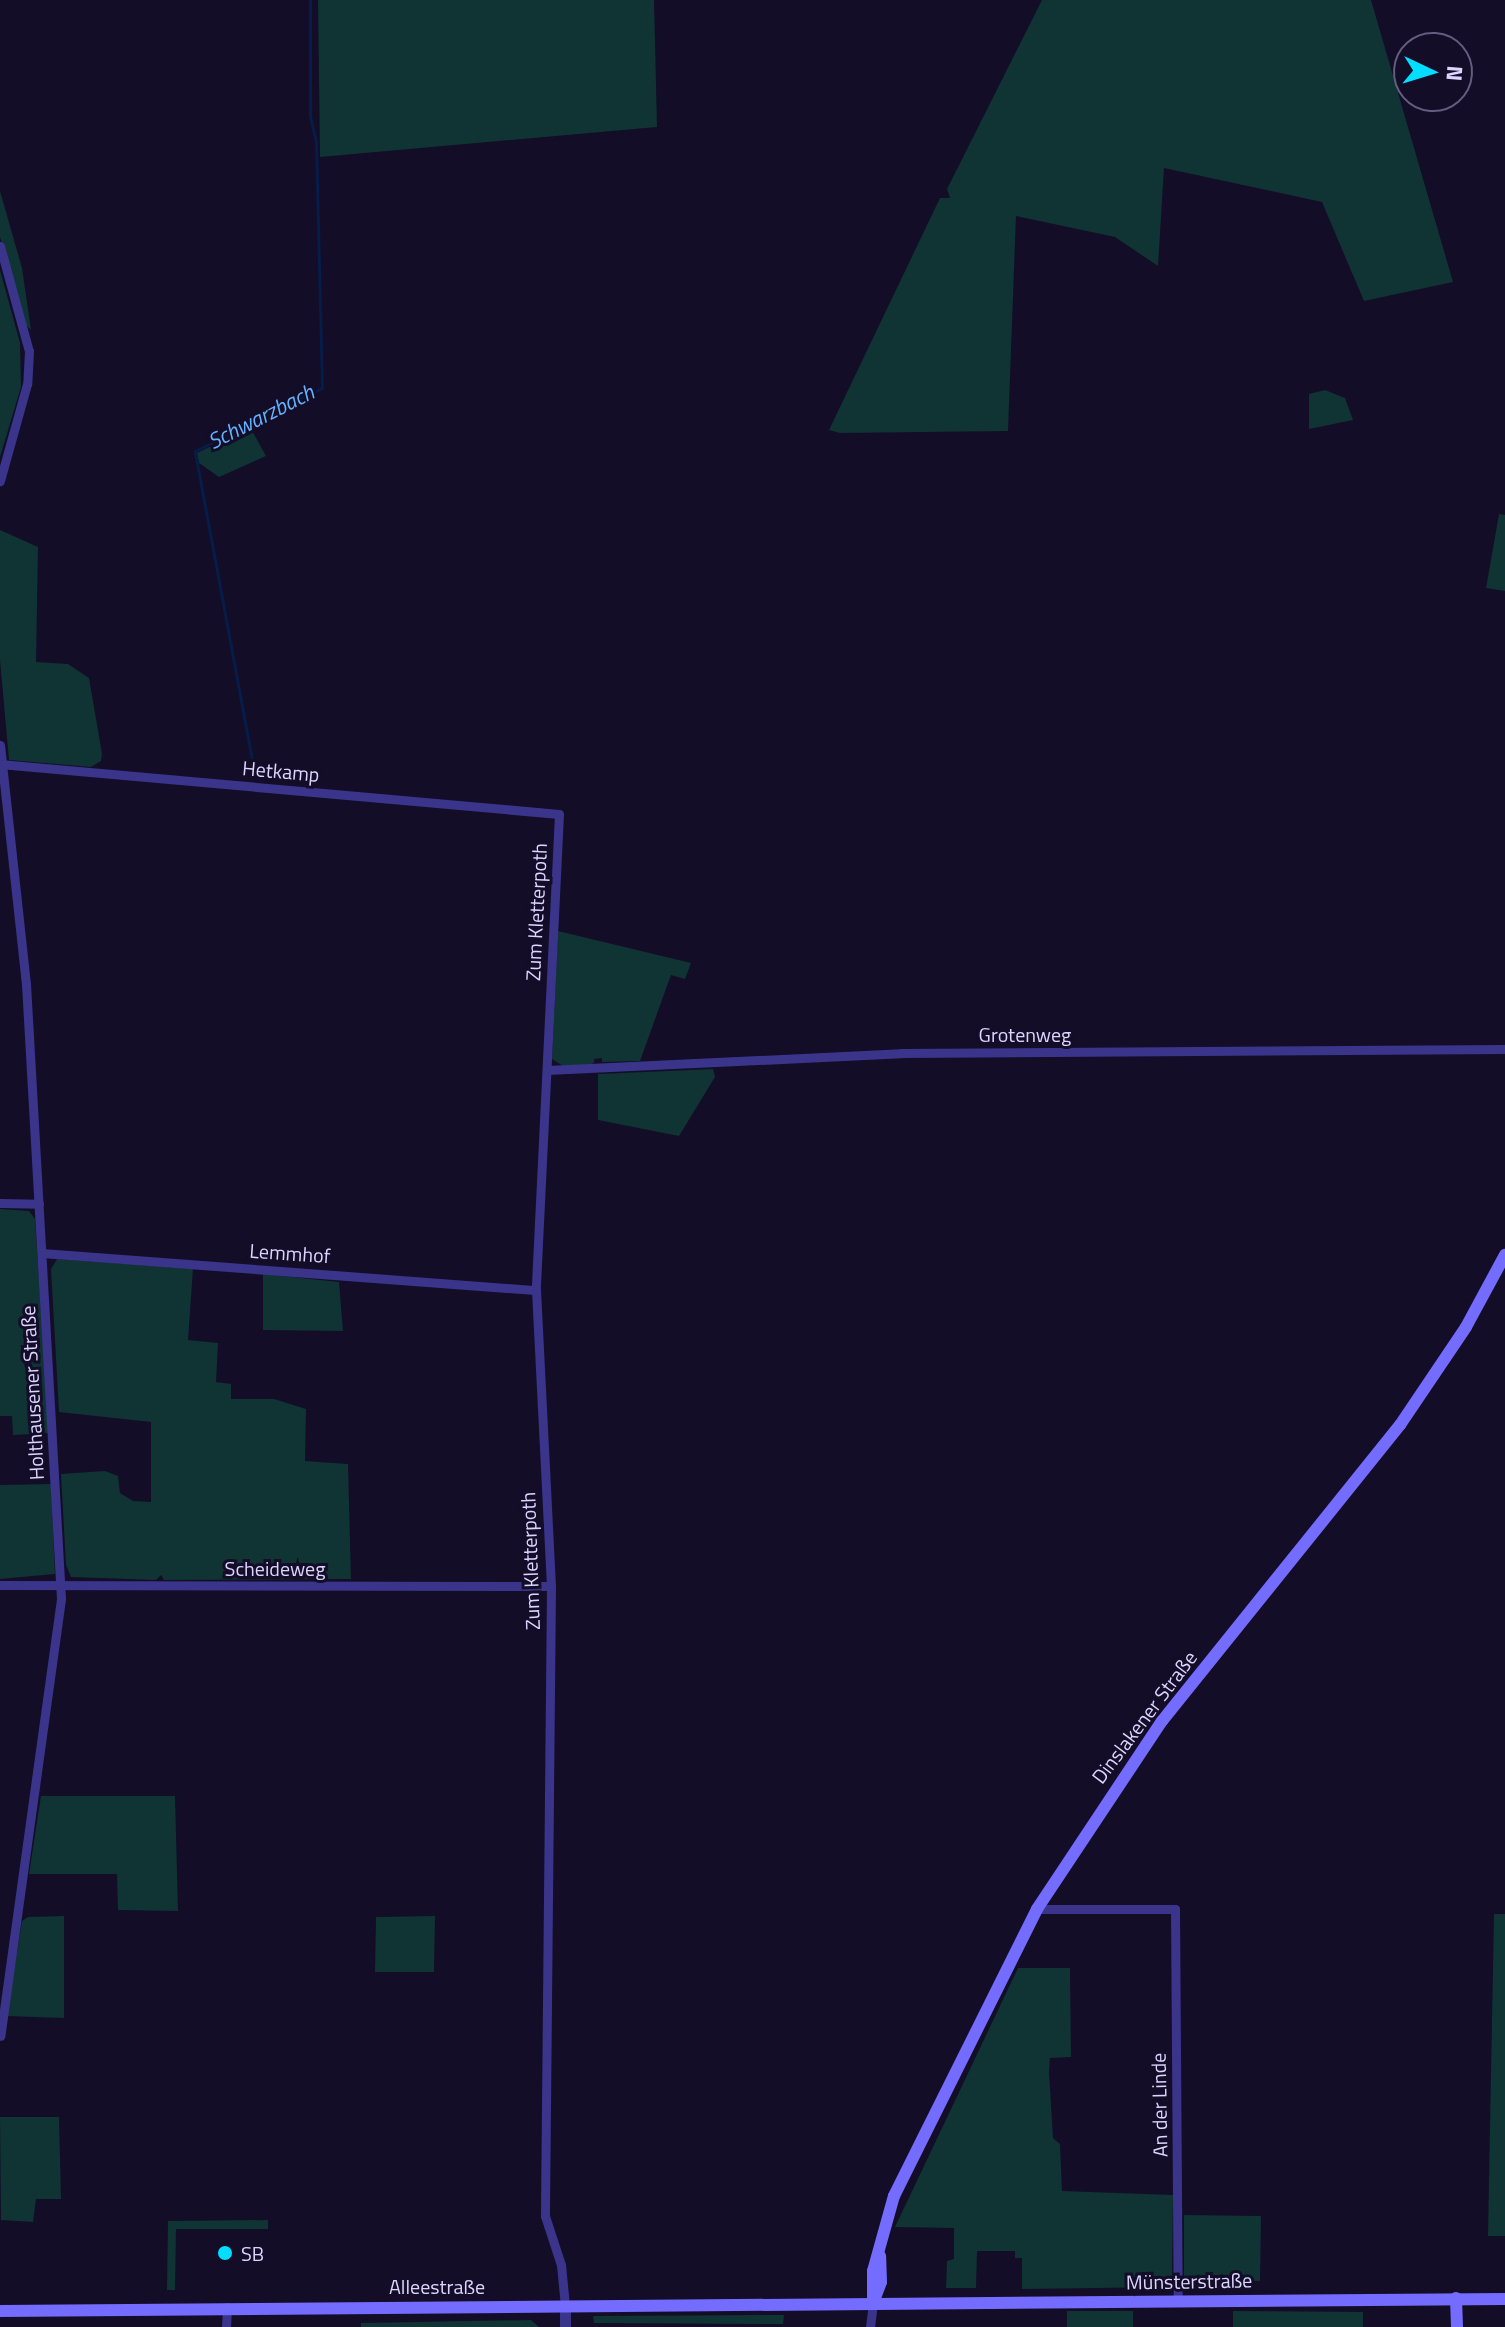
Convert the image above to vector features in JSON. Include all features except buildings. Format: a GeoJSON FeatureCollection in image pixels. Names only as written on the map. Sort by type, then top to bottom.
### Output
{"type":"FeatureCollection","features":[{"type":"Feature","properties":{"kind":"main road","name":"Dinslakener Straße"},"geometry":{"type":"LineString","coordinates":[[873,2303],[881,2282],[880,2242],[894,2196],[980,2018],[1037,1909],[1162,1721],[1400,1425],[1466,1327],[1505,1255]]}},
{"type":"Feature","properties":{"kind":"main road"},"geometry":{"type":"LineString","coordinates":[[1456,2298],[1457,2327]]}},
{"type":"Feature","properties":{"kind":"main road","name":"Münsterstraße"},"geometry":{"type":"LineString","coordinates":[[873,2303],[1505,2299]]}},
{"type":"Feature","properties":{"kind":"main road","name":"Alleestraße"},"geometry":{"type":"LineString","coordinates":[[0,2311],[873,2303]]}},
{"type":"Feature","properties":{"kind":"street"},"geometry":{"type":"LineString","coordinates":[[0,246],[29,351],[27,384],[0,481]]}},
{"type":"Feature","properties":{"kind":"street","name":"Holthausener Straße"},"geometry":{"type":"LineString","coordinates":[[0,745],[26,984],[61,1585],[0,2036]]}},
{"type":"Feature","properties":{"kind":"street","name":"Hetkamp"},"geometry":{"type":"LineString","coordinates":[[1,764],[559,814]]}},
{"type":"Feature","properties":{"kind":"street","name":"Zum Kletterpoth"},"geometry":{"type":"LineString","coordinates":[[559,814],[536,1290],[551,1586],[545,2216],[561,2265],[565,2306]]}},
{"type":"Feature","properties":{"kind":"street","name":"Grotenweg"},"geometry":{"type":"LineString","coordinates":[[547,1070],[901,1053],[1505,1049]]}},
{"type":"Feature","properties":{"kind":"street"},"geometry":{"type":"LineString","coordinates":[[0,1203],[39,1204]]}},
{"type":"Feature","properties":{"kind":"street","name":"Lemmhof"},"geometry":{"type":"LineString","coordinates":[[42,1253],[536,1290]]}},
{"type":"Feature","properties":{"kind":"street","name":"Scheideweg"},"geometry":{"type":"LineString","coordinates":[[0,1585],[551,1586]]}},
{"type":"Feature","properties":{"kind":"street","name":"An der Linde"},"geometry":{"type":"LineString","coordinates":[[1037,1909],[1175,1909],[1178,2302]]}},
{"type":"Feature","properties":{"kind":"street"},"geometry":{"type":"LineString","coordinates":[[870,2327],[873,2303]]}},
{"type":"Feature","properties":{"kind":"street"},"geometry":{"type":"LineString","coordinates":[[565,2306],[565,2327]]}},
{"type":"Feature","properties":{"kind":"street"},"geometry":{"type":"LineString","coordinates":[[226,2327],[227,2307]]}},
{"type":"Feature","properties":{"kind":"green space"},"geometry":{"type":"Polygon","coordinates":[[[318,0],[654,0],[657,127],[320,157],[318,0]]]}},
{"type":"Feature","properties":{"kind":"green space"},"geometry":{"type":"Polygon","coordinates":[[[1042,0],[1371,0],[1393,76],[1393,112],[1404,112],[1453,282],[1364,301],[1322,202],[1164,168],[1158,266],[1115,237],[1016,216],[1008,431],[840,433],[829,430],[940,198],[950,198],[947,189],[1042,0]]]}},
{"type":"Feature","properties":{"kind":"green space"},"geometry":{"type":"Polygon","coordinates":[[[0,191],[22,268],[31,330],[24,323],[0,237],[0,191]]]}},
{"type":"Feature","properties":{"kind":"green space"},"geometry":{"type":"Polygon","coordinates":[[[0,270],[20,343],[21,387],[0,457],[0,270]]]}},
{"type":"Feature","properties":{"kind":"green space"},"geometry":{"type":"Polygon","coordinates":[[[1325,390],[1345,398],[1353,420],[1309,429],[1309,394],[1325,390]]]}},
{"type":"Feature","properties":{"kind":"green space"},"geometry":{"type":"Polygon","coordinates":[[[250,427],[266,456],[219,477],[199,463],[197,453],[250,427]]]}},
{"type":"Feature","properties":{"kind":"green space"},"geometry":{"type":"Polygon","coordinates":[[[1499,514],[1505,515],[1505,591],[1486,588],[1499,514]]]}},
{"type":"Feature","properties":{"kind":"green space"},"geometry":{"type":"Polygon","coordinates":[[[0,530],[38,547],[36,662],[68,664],[89,678],[102,754],[101,761],[91,767],[9,760],[0,660],[0,530]]]}},
{"type":"Feature","properties":{"kind":"green space"},"geometry":{"type":"Polygon","coordinates":[[[558,931],[691,963],[685,979],[671,975],[640,1061],[602,1062],[602,1058],[594,1059],[594,1063],[587,1065],[563,1066],[552,1059],[558,931]]]}},
{"type":"Feature","properties":{"kind":"green space"},"geometry":{"type":"Polygon","coordinates":[[[713,1069],[715,1077],[679,1136],[598,1120],[598,1074],[713,1069]]]}},
{"type":"Feature","properties":{"kind":"green space"},"geometry":{"type":"Polygon","coordinates":[[[0,1209],[29,1211],[35,1219],[49,1433],[13,1435],[12,1416],[0,1416],[0,1209]]]}},
{"type":"Feature","properties":{"kind":"green space"},"geometry":{"type":"Polygon","coordinates":[[[57,1259],[193,1269],[188,1340],[218,1343],[216,1382],[231,1384],[231,1399],[274,1399],[306,1409],[305,1461],[348,1464],[351,1579],[164,1580],[161,1575],[156,1580],[71,1577],[66,1565],[61,1474],[105,1471],[118,1476],[120,1493],[133,1501],[151,1502],[151,1422],[59,1412],[51,1269],[57,1259]]]}},
{"type":"Feature","properties":{"kind":"green space"},"geometry":{"type":"Polygon","coordinates":[[[263,1274],[339,1282],[343,1331],[263,1330],[263,1274]]]}},
{"type":"Feature","properties":{"kind":"green space"},"geometry":{"type":"Polygon","coordinates":[[[51,1484],[55,1574],[0,1579],[0,1485],[51,1484]]]}},
{"type":"Feature","properties":{"kind":"green space"},"geometry":{"type":"Polygon","coordinates":[[[41,1796],[175,1796],[178,1911],[118,1910],[117,1874],[29,1874],[41,1796]]]}},
{"type":"Feature","properties":{"kind":"green space"},"geometry":{"type":"Polygon","coordinates":[[[1494,1914],[1505,1914],[1505,2236],[1488,2236],[1494,1914]]]}},
{"type":"Feature","properties":{"kind":"green space"},"geometry":{"type":"Polygon","coordinates":[[[64,1916],[64,2018],[7,2016],[22,1921],[28,1917],[64,1916]]]}},
{"type":"Feature","properties":{"kind":"green space"},"geometry":{"type":"Polygon","coordinates":[[[435,1916],[434,1972],[375,1972],[376,1917],[435,1916]]]}},
{"type":"Feature","properties":{"kind":"green space"},"geometry":{"type":"Polygon","coordinates":[[[1018,1968],[1070,1968],[1071,2057],[1050,2058],[1049,2072],[1053,2138],[1060,2144],[1062,2191],[1173,2195],[1172,2287],[1022,2289],[1022,2258],[1015,2258],[1015,2251],[977,2251],[976,2288],[946,2288],[947,2261],[954,2259],[954,2228],[895,2227],[1018,1968]]]}},
{"type":"Feature","properties":{"kind":"green space"},"geometry":{"type":"Polygon","coordinates":[[[0,2117],[59,2117],[61,2199],[36,2199],[33,2222],[1,2220],[0,2117]]]}},
{"type":"Feature","properties":{"kind":"green space"},"geometry":{"type":"Polygon","coordinates":[[[1184,2215],[1261,2216],[1260,2281],[1184,2280],[1184,2215]]]}},
{"type":"Feature","properties":{"kind":"green space"},"geometry":{"type":"Polygon","coordinates":[[[268,2220],[268,2229],[176,2229],[175,2290],[167,2290],[168,2221],[268,2220]]]}},
{"type":"Feature","properties":{"kind":"green space"},"geometry":{"type":"Polygon","coordinates":[[[1067,2311],[1133,2311],[1133,2327],[1067,2327],[1067,2311]]]}},
{"type":"Feature","properties":{"kind":"green space"},"geometry":{"type":"Polygon","coordinates":[[[1233,2311],[1363,2312],[1363,2327],[1233,2327],[1233,2311]]]}},
{"type":"Feature","properties":{"kind":"green space"},"geometry":{"type":"Polygon","coordinates":[[[784,2315],[783,2324],[594,2323],[593,2316],[784,2315]]]}},
{"type":"Feature","properties":{"kind":"green space"},"geometry":{"type":"Polygon","coordinates":[[[531,2320],[539,2327],[361,2327],[361,2323],[531,2320]]]}},
{"type":"Feature","properties":{"kind":"waterway","name":"Schwarzbach"},"geometry":{"type":"LineString","coordinates":[[255,776],[195,451],[322,388],[316,142],[310,116],[310,0]]}},
{"type":"Feature","properties":{"kind":"place","name":"SB"},"geometry":{"type":"Point","coordinates":[225,2253]}}]}
